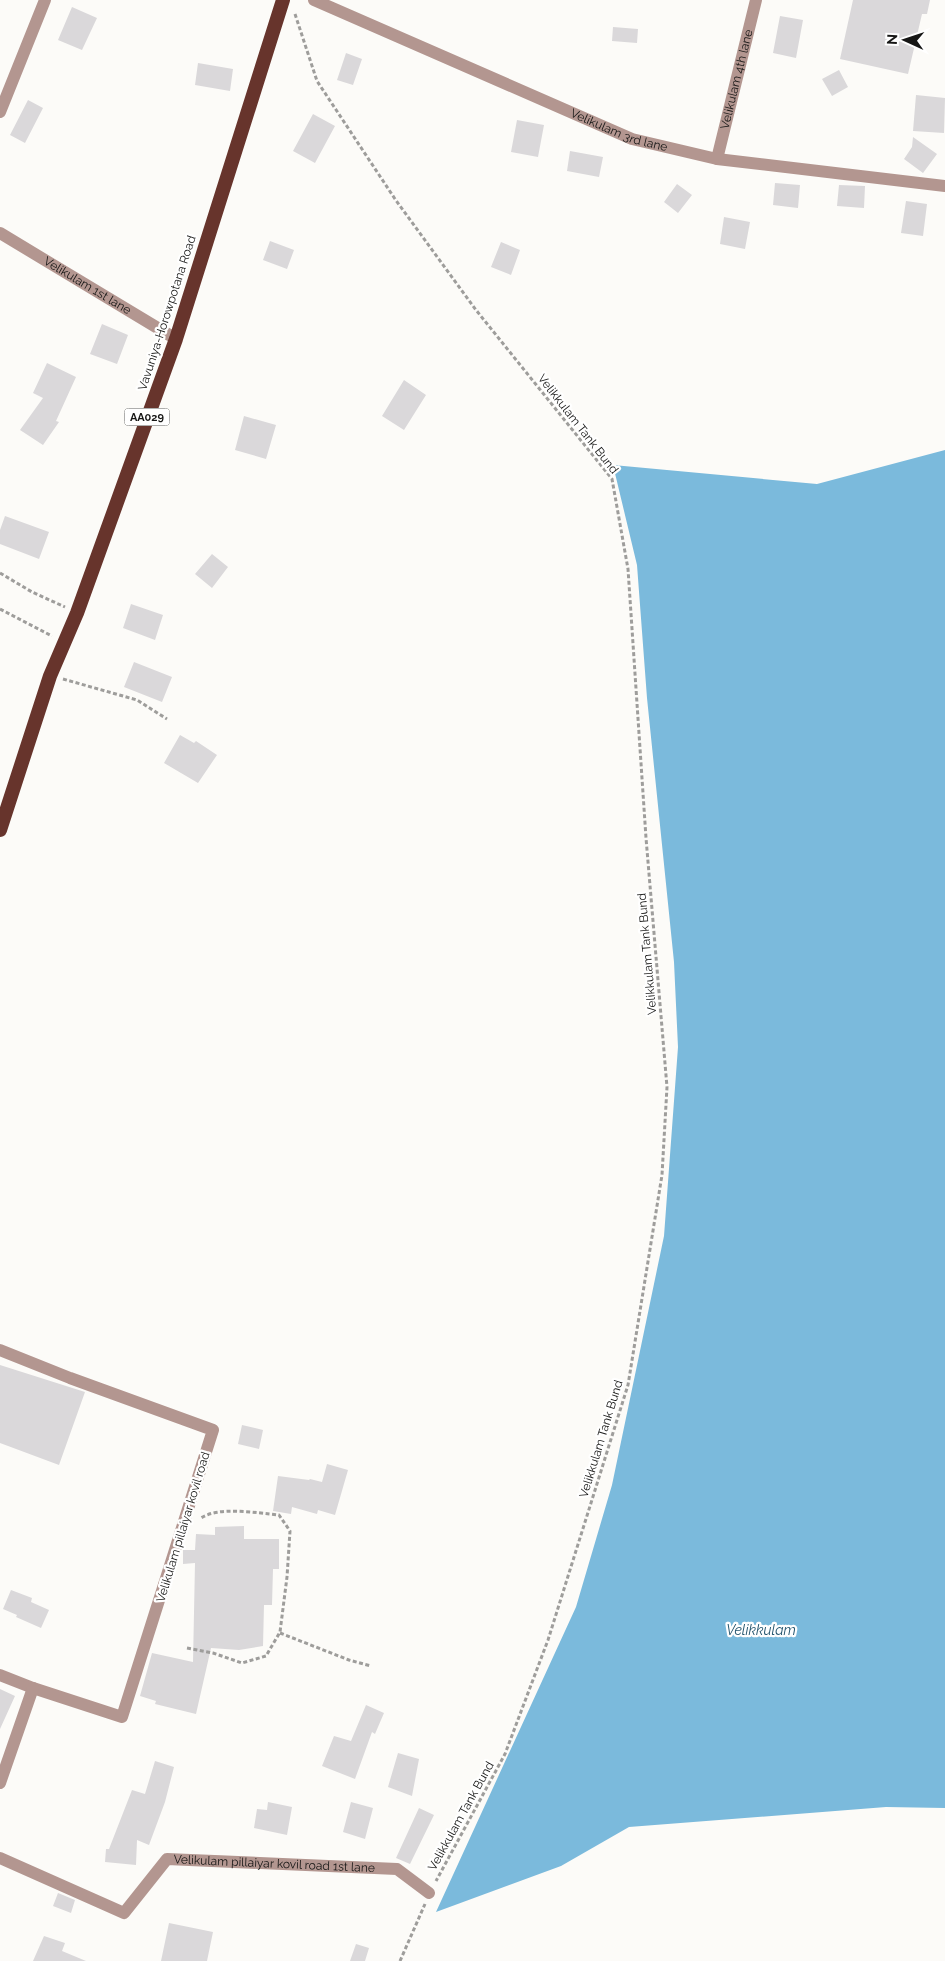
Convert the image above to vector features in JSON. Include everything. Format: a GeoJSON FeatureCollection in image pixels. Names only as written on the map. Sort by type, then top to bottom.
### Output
{"type":"FeatureCollection","features":[{"type":"Feature","properties":{"kind":"highway","name":"Vavuniya-Horowpotana Road"},"geometry":{"type":"LineString","coordinates":[[0,830],[50,676],[77,612],[176,339],[288,4]]}},
{"type":"Feature","properties":{"kind":"street"},"geometry":{"type":"LineString","coordinates":[[0,112],[45,0]]}},
{"type":"Feature","properties":{"kind":"street","name":"Velikulam 3rd lane"},"geometry":{"type":"LineString","coordinates":[[314,0],[632,139],[717,158],[945,186]]}},
{"type":"Feature","properties":{"kind":"street","name":"Velikulam 4th lane"},"geometry":{"type":"LineString","coordinates":[[717,158],[756,0]]}},
{"type":"Feature","properties":{"kind":"street","name":"Velikulam 1st lane"},"geometry":{"type":"LineString","coordinates":[[0,233],[176,339]]}},
{"type":"Feature","properties":{"kind":"street","name":"Velikulam pillaiyar kovil road"},"geometry":{"type":"LineString","coordinates":[[0,1350],[70,1378],[213,1430],[122,1717],[33,1688],[0,1675]]}},
{"type":"Feature","properties":{"kind":"street"},"geometry":{"type":"LineString","coordinates":[[0,1783],[33,1688]]}},
{"type":"Feature","properties":{"kind":"street","name":"Velikulam pillaiyar kovil road 1st lane"},"geometry":{"type":"LineString","coordinates":[[0,1858],[124,1913],[167,1859],[397,1869],[430,1893]]}},
{"type":"Feature","properties":{"kind":"path","name":"Velikkulam Tank Bund"},"geometry":{"type":"LineString","coordinates":[[288,4],[317,81],[395,199],[476,310],[612,479],[628,569],[646,838],[667,1087],[662,1175],[628,1385],[548,1640],[505,1754],[430,1893],[400,1961]]}},
{"type":"Feature","properties":{"kind":"path"},"geometry":{"type":"LineString","coordinates":[[0,572],[32,592],[77,612]]}},
{"type":"Feature","properties":{"kind":"path"},"geometry":{"type":"LineString","coordinates":[[0,609],[64,642]]}},
{"type":"Feature","properties":{"kind":"path"},"geometry":{"type":"LineString","coordinates":[[50,676],[137,700],[167,719]]}},
{"type":"Feature","properties":{"kind":"path"},"geometry":{"type":"LineString","coordinates":[[187,1648],[213,1653],[242,1663],[266,1656],[280,1632],[287,1576],[290,1531],[279,1516],[242,1512],[209,1512],[196,1521]]}},
{"type":"Feature","properties":{"kind":"path"},"geometry":{"type":"LineString","coordinates":[[280,1632],[349,1660],[371,1666]]}},
{"type":"Feature","properties":{"kind":"water","name":"Velikkulam"},"geometry":{"type":"Polygon","coordinates":[[[945,450],[945,1808],[886,1807],[629,1827],[561,1866],[436,1912],[576,1607],[612,1485],[664,1236],[678,1047],[674,962],[647,698],[637,565],[613,465],[817,484],[945,450]]]}},
{"type":"Feature","properties":{"kind":"building"},"geometry":{"type":"Polygon","coordinates":[[[853,0],[930,0],[927,14],[922,14],[908,74],[840,59],[853,0]]]}},
{"type":"Feature","properties":{"kind":"building"},"geometry":{"type":"Polygon","coordinates":[[[72,7],[97,18],[82,50],[58,40],[72,7]]]}},
{"type":"Feature","properties":{"kind":"building"},"geometry":{"type":"Polygon","coordinates":[[[780,16],[803,20],[796,58],[773,53],[780,16]]]}},
{"type":"Feature","properties":{"kind":"building"},"geometry":{"type":"Polygon","coordinates":[[[613,27],[638,29],[637,43],[612,41],[613,27]]]}},
{"type":"Feature","properties":{"kind":"building"},"geometry":{"type":"Polygon","coordinates":[[[346,53],[362,59],[353,85],[337,80],[346,53]]]}},
{"type":"Feature","properties":{"kind":"building"},"geometry":{"type":"Polygon","coordinates":[[[198,63],[233,69],[230,91],[195,85],[198,63]]]}},
{"type":"Feature","properties":{"kind":"building"},"geometry":{"type":"Polygon","coordinates":[[[839,70],[848,87],[832,96],[822,79],[839,70]]]}},
{"type":"Feature","properties":{"kind":"building"},"geometry":{"type":"Polygon","coordinates":[[[916,95],[945,98],[944,133],[913,131],[916,95]]]}},
{"type":"Feature","properties":{"kind":"building"},"geometry":{"type":"Polygon","coordinates":[[[28,100],[43,108],[25,143],[10,135],[28,100]]]}},
{"type":"Feature","properties":{"kind":"building"},"geometry":{"type":"Polygon","coordinates":[[[313,114],[335,126],[315,163],[293,151],[313,114]]]}},
{"type":"Feature","properties":{"kind":"building"},"geometry":{"type":"Polygon","coordinates":[[[517,120],[544,125],[538,157],[511,152],[517,120]]]}},
{"type":"Feature","properties":{"kind":"building"},"geometry":{"type":"Polygon","coordinates":[[[913,137],[937,154],[923,173],[904,159],[912,147],[913,137]]]}},
{"type":"Feature","properties":{"kind":"building"},"geometry":{"type":"Polygon","coordinates":[[[570,151],[603,157],[599,177],[567,171],[570,151]]]}},
{"type":"Feature","properties":{"kind":"building"},"geometry":{"type":"Polygon","coordinates":[[[775,183],[800,185],[798,208],[773,205],[775,183]]]}},
{"type":"Feature","properties":{"kind":"building"},"geometry":{"type":"Polygon","coordinates":[[[677,184],[692,195],[678,213],[664,202],[677,184]]]}},
{"type":"Feature","properties":{"kind":"building"},"geometry":{"type":"Polygon","coordinates":[[[839,185],[865,186],[864,208],[837,206],[839,185]]]}},
{"type":"Feature","properties":{"kind":"building"},"geometry":{"type":"Polygon","coordinates":[[[906,201],[927,204],[923,236],[901,233],[906,201]]]}},
{"type":"Feature","properties":{"kind":"building"},"geometry":{"type":"Polygon","coordinates":[[[724,217],[750,222],[745,249],[720,244],[724,217]]]}},
{"type":"Feature","properties":{"kind":"building"},"geometry":{"type":"Polygon","coordinates":[[[270,241],[294,250],[287,269],[263,260],[270,241]]]}},
{"type":"Feature","properties":{"kind":"building"},"geometry":{"type":"Polygon","coordinates":[[[501,242],[520,250],[511,275],[491,267],[501,242]]]}},
{"type":"Feature","properties":{"kind":"building"},"geometry":{"type":"Polygon","coordinates":[[[102,324],[128,335],[117,364],[90,354],[102,324]]]}},
{"type":"Feature","properties":{"kind":"building"},"geometry":{"type":"Polygon","coordinates":[[[47,363],[76,377],[56,421],[59,422],[43,445],[20,430],[43,398],[33,393],[47,363]]]}},
{"type":"Feature","properties":{"kind":"building"},"geometry":{"type":"Polygon","coordinates":[[[404,380],[426,395],[404,430],[382,416],[404,380]]]}},
{"type":"Feature","properties":{"kind":"building"},"geometry":{"type":"Polygon","coordinates":[[[244,416],[276,425],[266,459],[235,450],[244,416]]]}},
{"type":"Feature","properties":{"kind":"building"},"geometry":{"type":"Polygon","coordinates":[[[5,516],[49,532],[39,559],[0,544],[0,530],[5,516]]]}},
{"type":"Feature","properties":{"kind":"building"},"geometry":{"type":"Polygon","coordinates":[[[212,554],[228,567],[212,588],[195,574],[212,554]]]}},
{"type":"Feature","properties":{"kind":"building"},"geometry":{"type":"Polygon","coordinates":[[[131,604],[163,615],[155,640],[123,628],[131,604]]]}},
{"type":"Feature","properties":{"kind":"building"},"geometry":{"type":"Polygon","coordinates":[[[134,662],[172,677],[162,702],[124,687],[134,662]]]}},
{"type":"Feature","properties":{"kind":"building"},"geometry":{"type":"Polygon","coordinates":[[[180,735],[194,743],[196,741],[217,755],[198,783],[164,763],[180,735]]]}},
{"type":"Feature","properties":{"kind":"building"},"geometry":{"type":"Polygon","coordinates":[[[0,1365],[85,1392],[59,1465],[0,1443],[0,1365]]]}},
{"type":"Feature","properties":{"kind":"building"},"geometry":{"type":"Polygon","coordinates":[[[242,1425],[263,1430],[259,1449],[238,1444],[242,1425]]]}},
{"type":"Feature","properties":{"kind":"building"},"geometry":{"type":"Polygon","coordinates":[[[327,1464],[348,1470],[335,1515],[318,1510],[317,1514],[292,1507],[291,1514],[273,1511],[278,1476],[322,1482],[327,1464]]]}},
{"type":"Feature","properties":{"kind":"building"},"geometry":{"type":"Polygon","coordinates":[[[244,1526],[244,1539],[279,1539],[279,1569],[273,1569],[272,1605],[264,1605],[263,1646],[239,1650],[211,1648],[196,1714],[155,1704],[156,1701],[140,1696],[152,1653],[193,1662],[195,1563],[183,1564],[183,1550],[195,1550],[196,1534],[215,1535],[215,1527],[244,1526]]]}},
{"type":"Feature","properties":{"kind":"building"},"geometry":{"type":"Polygon","coordinates":[[[11,1590],[32,1598],[31,1602],[49,1610],[41,1628],[3,1609],[11,1590]]]}},
{"type":"Feature","properties":{"kind":"building"},"geometry":{"type":"Polygon","coordinates":[[[0,1689],[15,1696],[0,1729],[0,1689]]]}},
{"type":"Feature","properties":{"kind":"building"},"geometry":{"type":"Polygon","coordinates":[[[366,1705],[384,1713],[375,1734],[372,1732],[355,1779],[322,1766],[334,1736],[351,1741],[366,1705]]]}},
{"type":"Feature","properties":{"kind":"building"},"geometry":{"type":"Polygon","coordinates":[[[398,1753],[419,1759],[412,1796],[388,1787],[398,1753]]]}},
{"type":"Feature","properties":{"kind":"building"},"geometry":{"type":"Polygon","coordinates":[[[155,1761],[174,1767],[165,1802],[149,1845],[137,1840],[136,1865],[105,1862],[106,1849],[109,1849],[132,1790],[145,1794],[155,1761]]]}},
{"type":"Feature","properties":{"kind":"building"},"geometry":{"type":"Polygon","coordinates":[[[268,1802],[292,1807],[287,1835],[254,1828],[257,1809],[267,1810],[268,1802]]]}},
{"type":"Feature","properties":{"kind":"building"},"geometry":{"type":"Polygon","coordinates":[[[351,1802],[373,1808],[365,1839],[343,1832],[351,1802]]]}},
{"type":"Feature","properties":{"kind":"building"},"geometry":{"type":"Polygon","coordinates":[[[419,1808],[434,1815],[410,1864],[396,1858],[419,1808]]]}},
{"type":"Feature","properties":{"kind":"building"},"geometry":{"type":"Polygon","coordinates":[[[58,1893],[75,1900],[71,1913],[53,1906],[58,1893]]]}},
{"type":"Feature","properties":{"kind":"building"},"geometry":{"type":"Polygon","coordinates":[[[169,1923],[213,1932],[207,1961],[161,1961],[169,1923]]]}},
{"type":"Feature","properties":{"kind":"building"},"geometry":{"type":"Polygon","coordinates":[[[44,1936],[65,1943],[62,1951],[86,1961],[33,1961],[44,1936]]]}},
{"type":"Feature","properties":{"kind":"building"},"geometry":{"type":"Polygon","coordinates":[[[356,1944],[369,1948],[365,1961],[350,1961],[356,1944]]]}}]}
